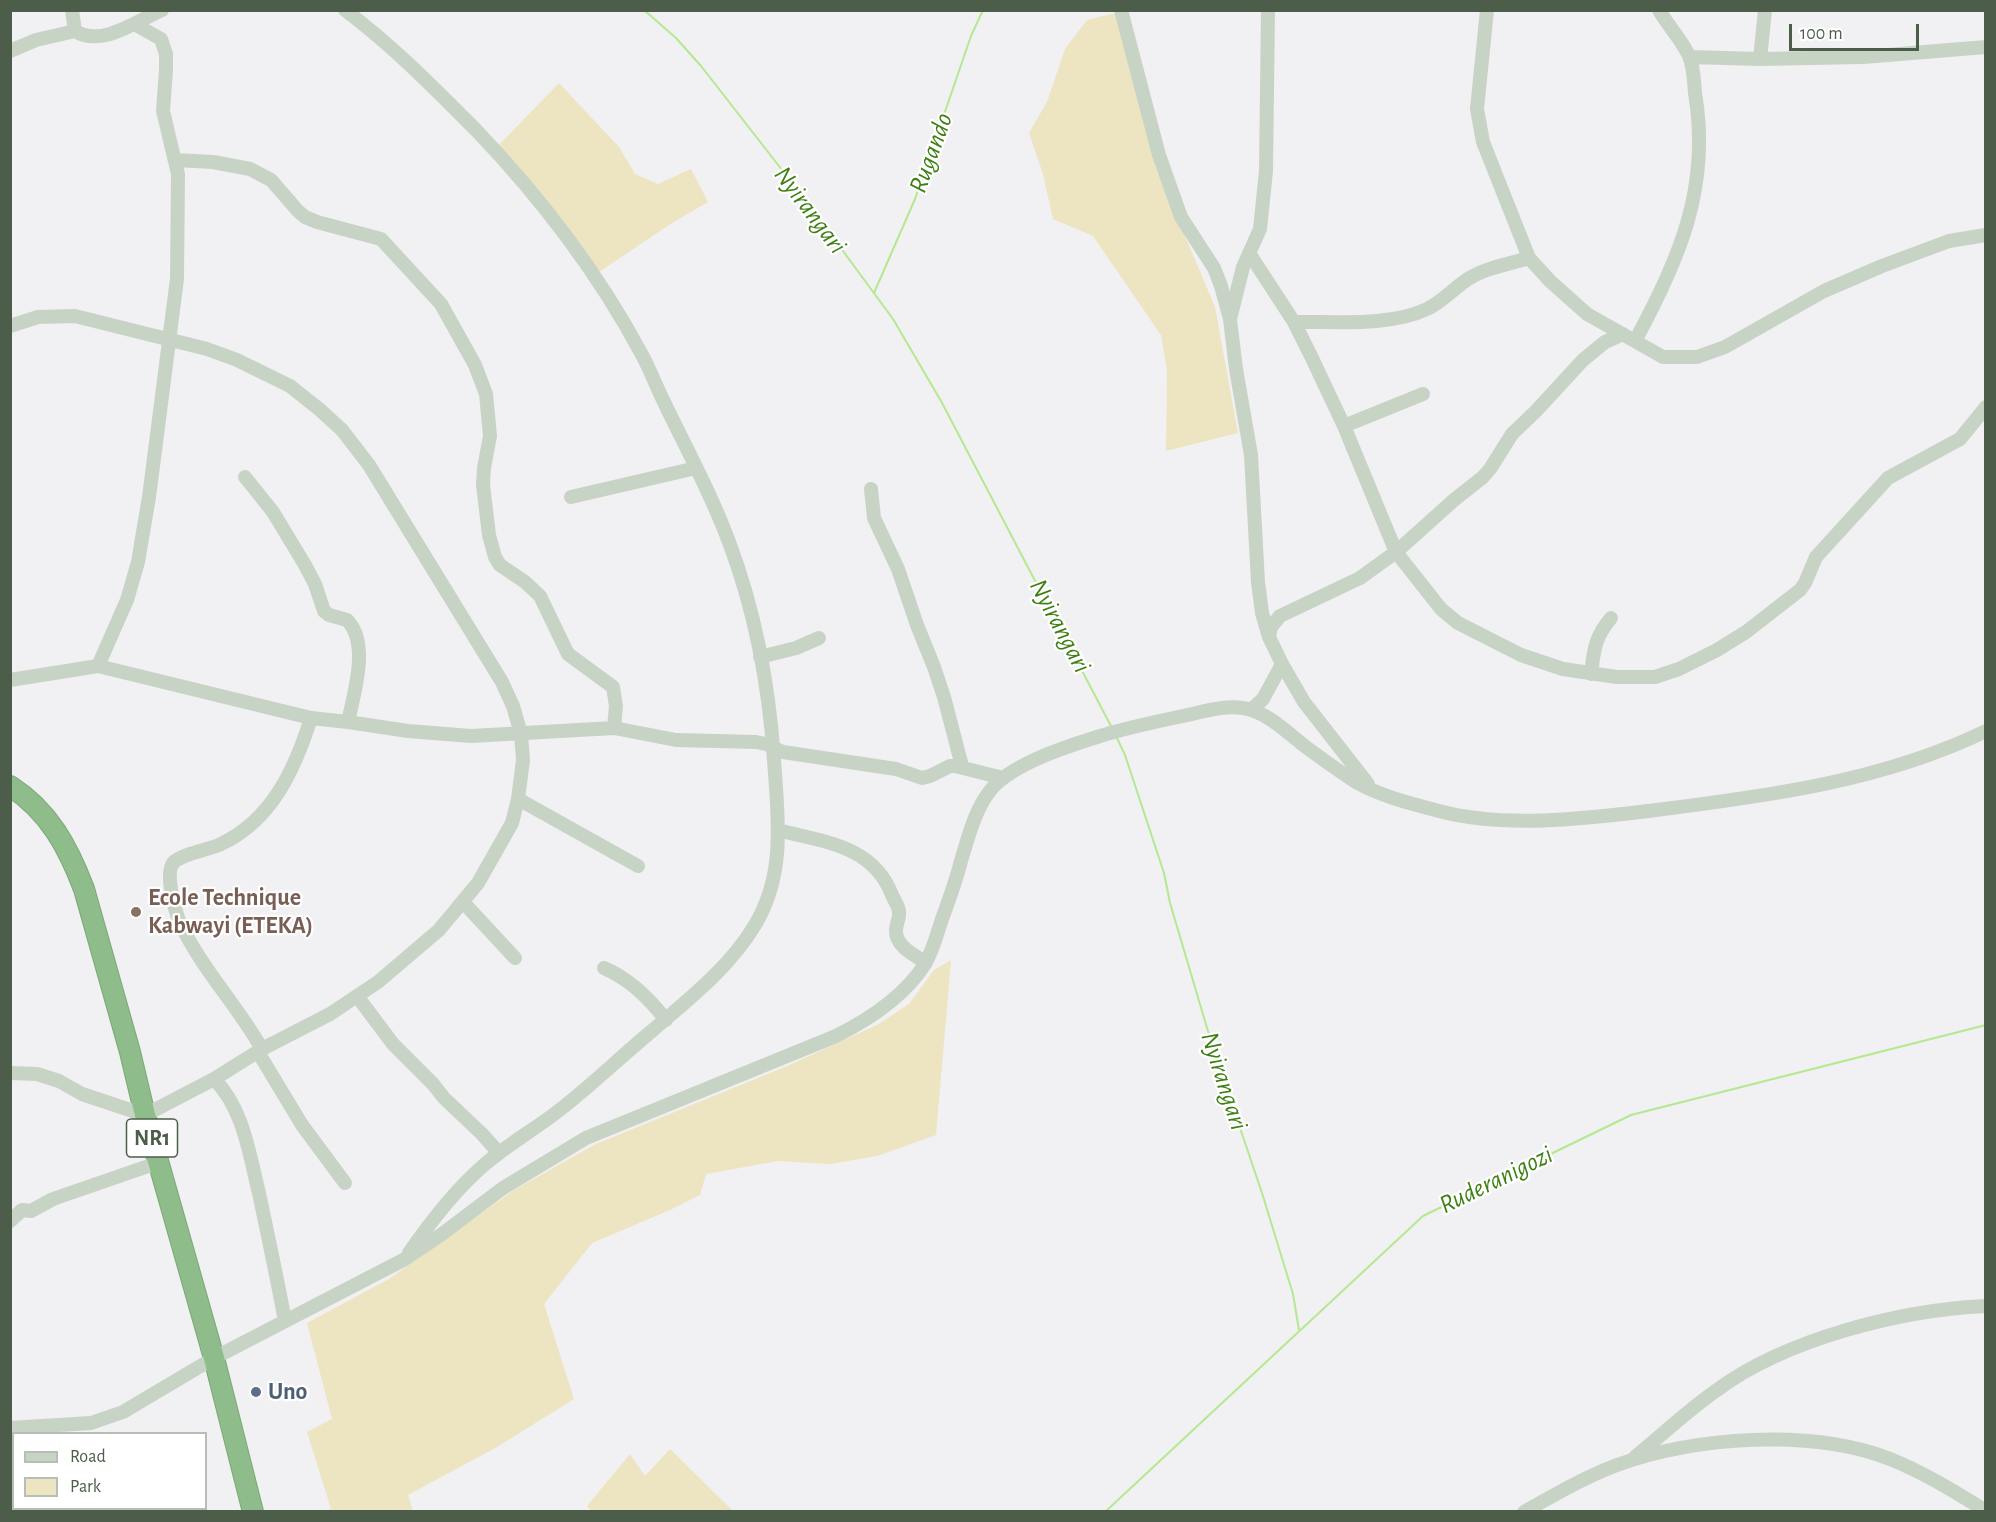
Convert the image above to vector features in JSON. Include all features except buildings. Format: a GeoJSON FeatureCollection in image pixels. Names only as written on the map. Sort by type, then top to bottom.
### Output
{"type":"FeatureCollection","features":[{"type":"Feature","properties":{"kind":"highway","name":"NR1"},"geometry":{"type":"LineString","coordinates":[[10,786],[44,815],[65,844],[93,918],[254,1512]]}},
{"type":"Feature","properties":{"kind":"street"},"geometry":{"type":"LineString","coordinates":[[72,10],[75,30],[82,35],[90,36],[136,25],[162,10]]}},
{"type":"Feature","properties":{"kind":"street"},"geometry":{"type":"LineString","coordinates":[[345,10],[385,41],[454,107],[535,194],[558,223],[601,287],[642,354],[729,542],[747,597],[760,657],[773,748],[778,830],[774,881],[755,924],[706,985],[554,1114],[499,1153],[455,1193],[435,1216],[405,1259]]}},
{"type":"Feature","properties":{"kind":"street"},"geometry":{"type":"LineString","coordinates":[[1121,10],[1159,155],[1181,217],[1214,268],[1230,319],[1251,455],[1258,582],[1262,613],[1269,638],[1305,702],[1373,790]]}},
{"type":"Feature","properties":{"kind":"street"},"geometry":{"type":"LineString","coordinates":[[1230,319],[1243,267],[1259,233],[1266,171],[1268,10]]}},
{"type":"Feature","properties":{"kind":"street"},"geometry":{"type":"LineString","coordinates":[[1487,10],[1477,109],[1484,142],[1529,258],[1550,281],[1587,314],[1663,357],[1697,357],[1725,347],[1824,291],[1882,266],[1949,241],[1986,235]]}},
{"type":"Feature","properties":{"kind":"street"},"geometry":{"type":"LineString","coordinates":[[1269,638],[1271,627],[1280,616],[1360,578],[1396,552],[1483,477],[1512,434],[1583,360],[1605,342],[1629,338],[1654,306],[1674,261],[1696,190],[1700,154],[1700,118],[1690,57],[1659,10]]}},
{"type":"Feature","properties":{"kind":"street"},"geometry":{"type":"LineString","coordinates":[[1760,58],[1765,10]]}},
{"type":"Feature","properties":{"kind":"street"},"geometry":{"type":"LineString","coordinates":[[98,666],[127,600],[138,562],[177,279],[178,174],[163,111],[166,70],[164,44],[156,35],[136,25]]}},
{"type":"Feature","properties":{"kind":"street"},"geometry":{"type":"LineString","coordinates":[[10,51],[36,40],[75,30]]}},
{"type":"Feature","properties":{"kind":"street"},"geometry":{"type":"LineString","coordinates":[[1690,57],[1863,57],[1986,47]]}},
{"type":"Feature","properties":{"kind":"street"},"geometry":{"type":"LineString","coordinates":[[176,160],[213,162],[250,169],[271,180],[305,217],[381,239],[441,304],[475,365],[486,394],[490,436],[483,485],[490,543],[495,557],[500,565],[525,582],[540,596],[568,654],[613,687],[616,706],[614,728]]}},
{"type":"Feature","properties":{"kind":"street"},"geometry":{"type":"LineString","coordinates":[[1249,253],[1294,322],[1344,426],[1396,552],[1442,609],[1458,623],[1521,655],[1563,669],[1617,678],[1654,677],[1679,669],[1717,650],[1746,632],[1800,590],[1816,557],[1888,478],[1960,439],[1986,407]]}},
{"type":"Feature","properties":{"kind":"street"},"geometry":{"type":"LineString","coordinates":[[1294,322],[1380,321],[1406,316],[1428,309],[1481,272],[1529,258]]}},
{"type":"Feature","properties":{"kind":"street"},"geometry":{"type":"LineString","coordinates":[[10,326],[38,317],[75,316],[170,339],[237,360],[281,381],[319,409],[342,430],[369,465],[502,682],[513,706],[521,734],[523,760],[512,823],[478,884],[439,930],[416,951],[330,1014],[260,1050],[214,1079],[145,1115],[82,1094],[59,1081],[38,1074],[10,1073]]}},
{"type":"Feature","properties":{"kind":"street"},"geometry":{"type":"LineString","coordinates":[[1344,426],[1423,394]]}},
{"type":"Feature","properties":{"kind":"street"},"geometry":{"type":"LineString","coordinates":[[571,497],[696,468]]}},
{"type":"Feature","properties":{"kind":"street"},"geometry":{"type":"LineString","coordinates":[[245,477],[273,512],[305,565],[325,612],[347,620],[357,634],[357,669],[348,722]]}},
{"type":"Feature","properties":{"kind":"street"},"geometry":{"type":"LineString","coordinates":[[871,489],[874,518],[898,569],[944,696],[962,766]]}},
{"type":"Feature","properties":{"kind":"street"},"geometry":{"type":"LineString","coordinates":[[1591,674],[1594,645],[1600,631],[1611,618]]}},
{"type":"Feature","properties":{"kind":"street"},"geometry":{"type":"LineString","coordinates":[[760,657],[796,648],[819,638]]}},
{"type":"Feature","properties":{"kind":"street"},"geometry":{"type":"LineString","coordinates":[[1251,710],[1263,699],[1282,664]]}},
{"type":"Feature","properties":{"kind":"street"},"geometry":{"type":"LineString","coordinates":[[10,680],[98,666],[310,718],[408,731],[471,736],[614,728],[648,736],[686,741],[756,742],[783,752],[896,769],[922,778],[950,766],[962,766],[1003,778]]}},
{"type":"Feature","properties":{"kind":"street"},"geometry":{"type":"LineString","coordinates":[[10,1428],[91,1423],[123,1412],[214,1358],[405,1259],[503,1188],[586,1138],[855,1027],[895,998],[926,962],[956,880],[979,807],[995,785],[1018,769],[1072,746],[1132,727],[1239,707],[1265,716],[1358,783],[1373,790],[1465,817],[1528,820],[1593,818],[1834,783],[1874,773],[1931,754],[1986,731]]}},
{"type":"Feature","properties":{"kind":"street"},"geometry":{"type":"LineString","coordinates":[[310,718],[298,756],[267,810],[237,835],[222,844],[182,858],[175,862],[170,870],[173,899],[180,922],[205,966],[241,1015],[302,1125],[345,1183]]}},
{"type":"Feature","properties":{"kind":"street"},"geometry":{"type":"LineString","coordinates":[[518,799],[638,866]]}},
{"type":"Feature","properties":{"kind":"street"},"geometry":{"type":"LineString","coordinates":[[778,830],[840,846],[871,862],[888,884],[899,912],[895,932],[898,942],[926,962]]}},
{"type":"Feature","properties":{"kind":"street"},"geometry":{"type":"LineString","coordinates":[[463,902],[514,958]]}},
{"type":"Feature","properties":{"kind":"street"},"geometry":{"type":"LineString","coordinates":[[604,968],[640,991],[666,1020]]}},
{"type":"Feature","properties":{"kind":"street"},"geometry":{"type":"LineString","coordinates":[[357,996],[393,1044],[499,1153]]}},
{"type":"Feature","properties":{"kind":"street"},"geometry":{"type":"LineString","coordinates":[[214,1079],[231,1100],[243,1129],[265,1219],[285,1320]]}},
{"type":"Feature","properties":{"kind":"street"},"geometry":{"type":"LineString","coordinates":[[10,1221],[22,1210],[31,1211],[53,1199],[160,1162]]}},
{"type":"Feature","properties":{"kind":"street"},"geometry":{"type":"LineString","coordinates":[[1631,1461],[1718,1389],[1779,1353],[1849,1330],[1896,1319],[1950,1308],[1986,1306]]}},
{"type":"Feature","properties":{"kind":"street"},"geometry":{"type":"LineString","coordinates":[[1524,1512],[1591,1477],[1631,1461],[1733,1440],[1790,1440],[1825,1443],[1887,1458],[1929,1478],[1986,1510]]}},
{"type":"Feature","properties":{"kind":"green space"},"geometry":{"type":"Polygon","coordinates":[[[1115,13],[1143,111],[1155,165],[1215,307],[1238,433],[1166,451],[1167,370],[1161,335],[1093,236],[1053,219],[1043,174],[1029,133],[1047,102],[1065,49],[1087,20],[1115,13]]]}},
{"type":"Feature","properties":{"kind":"green space"},"geometry":{"type":"Polygon","coordinates":[[[559,83],[619,147],[635,174],[658,184],[691,169],[708,202],[672,223],[596,274],[497,147],[559,83]]]}},
{"type":"Feature","properties":{"kind":"green space"},"geometry":{"type":"Polygon","coordinates":[[[951,960],[936,1135],[877,1156],[830,1164],[778,1161],[706,1174],[700,1195],[592,1243],[544,1304],[574,1399],[497,1447],[408,1495],[413,1511],[324,1511],[331,1509],[307,1432],[332,1419],[307,1323],[389,1279],[514,1190],[596,1144],[785,1067],[877,1025],[909,1004],[934,970],[951,960]]]}},
{"type":"Feature","properties":{"kind":"green space"},"geometry":{"type":"Polygon","coordinates":[[[670,1449],[733,1511],[591,1511],[587,1506],[630,1454],[645,1476],[670,1449]]]}},
{"type":"Feature","properties":{"kind":"waterway","name":"Nyirangari"},"geometry":{"type":"LineString","coordinates":[[644,10],[676,38],[701,66],[807,202],[893,319],[941,401],[1112,728]]}},
{"type":"Feature","properties":{"kind":"waterway","name":"Rugando"},"geometry":{"type":"LineString","coordinates":[[874,293],[915,199],[971,36],[983,10]]}},
{"type":"Feature","properties":{"kind":"waterway","name":"Nyirangari"},"geometry":{"type":"LineString","coordinates":[[1116,736],[1125,755],[1164,873],[1170,903],[1213,1048],[1293,1294],[1299,1330]]}},
{"type":"Feature","properties":{"kind":"waterway","name":"Ruderanigozi"},"geometry":{"type":"LineString","coordinates":[[1105,1512],[1423,1216],[1631,1115],[1986,1025]]}},
{"type":"Feature","properties":{"kind":"place","name":"Ecole Technique Kabwayi (ETEKA)"},"geometry":{"type":"Point","coordinates":[136,912]}},
{"type":"Feature","properties":{"kind":"place","name":"Uno"},"geometry":{"type":"Point","coordinates":[256,1392]}}]}
